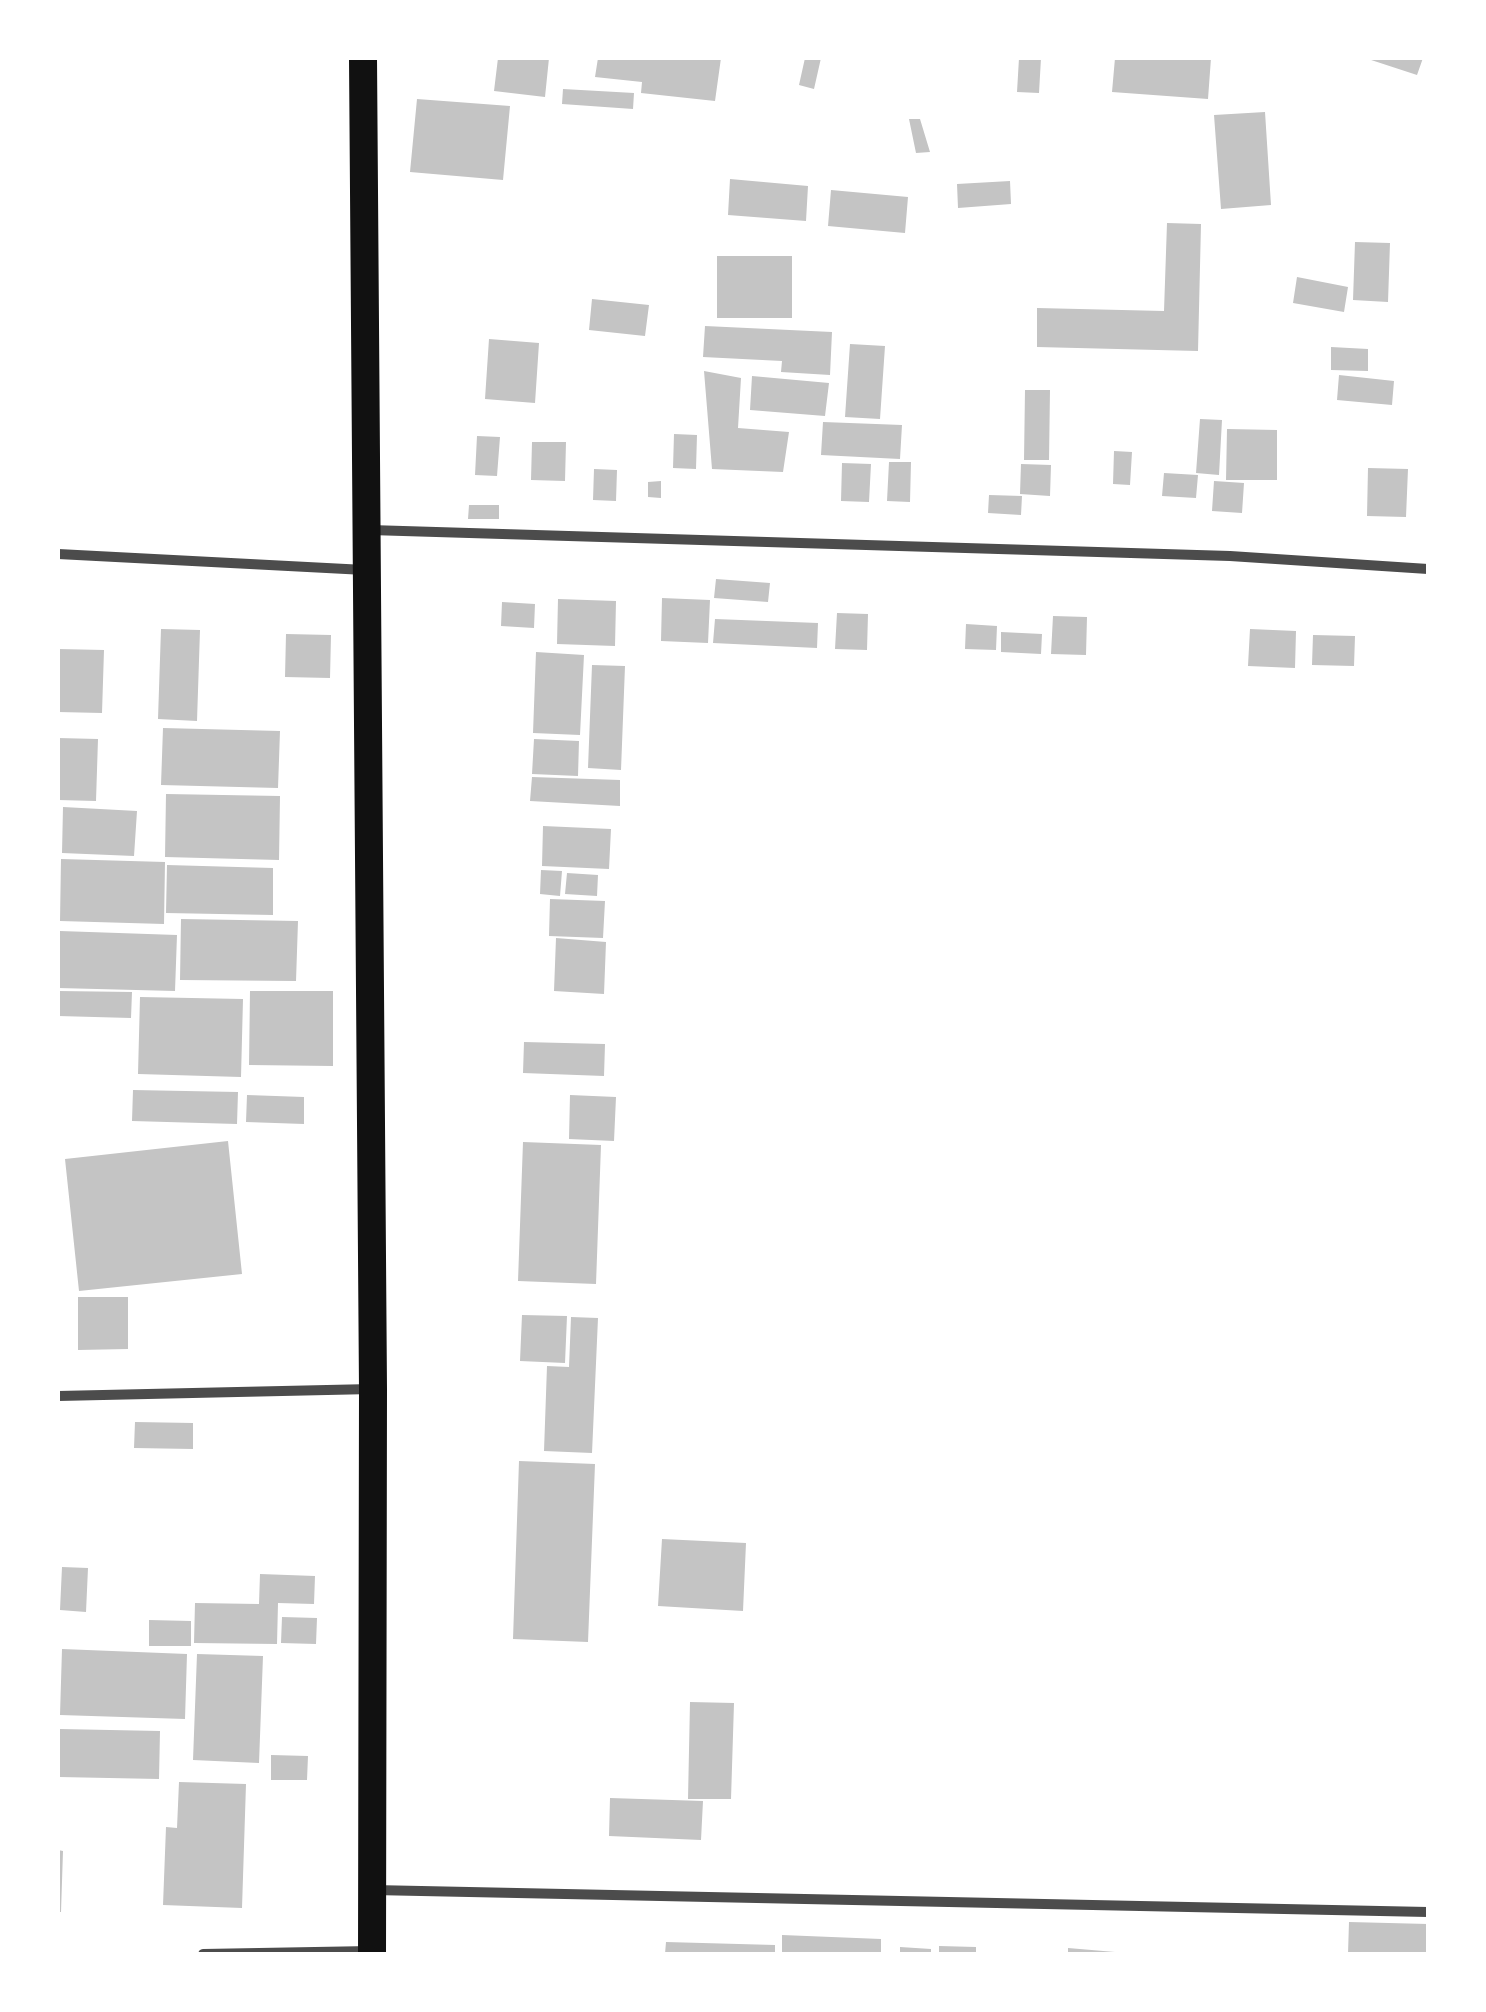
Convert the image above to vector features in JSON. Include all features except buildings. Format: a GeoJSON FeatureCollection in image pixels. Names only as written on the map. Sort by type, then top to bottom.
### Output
{"type":"FeatureCollection","features":[{"type":"Feature","properties":{"kind":"highway"},"geometry":{"type":"LineString","coordinates":[[363,58],[373,1389],[372,1953]]}},
{"type":"Feature","properties":{"kind":"street"},"geometry":{"type":"LineString","coordinates":[[366,530],[1210,556],[1428,569]]}},
{"type":"Feature","properties":{"kind":"street"},"geometry":{"type":"LineString","coordinates":[[58,554],[366,570]]}},
{"type":"Feature","properties":{"kind":"street"},"geometry":{"type":"LineString","coordinates":[[58,1396],[373,1389]]}},
{"type":"Feature","properties":{"kind":"street"},"geometry":{"type":"LineString","coordinates":[[372,1890],[1428,1912]]}},
{"type":"Feature","properties":{"kind":"street"},"geometry":{"type":"LineString","coordinates":[[203,1954],[372,1953]]}}]}
